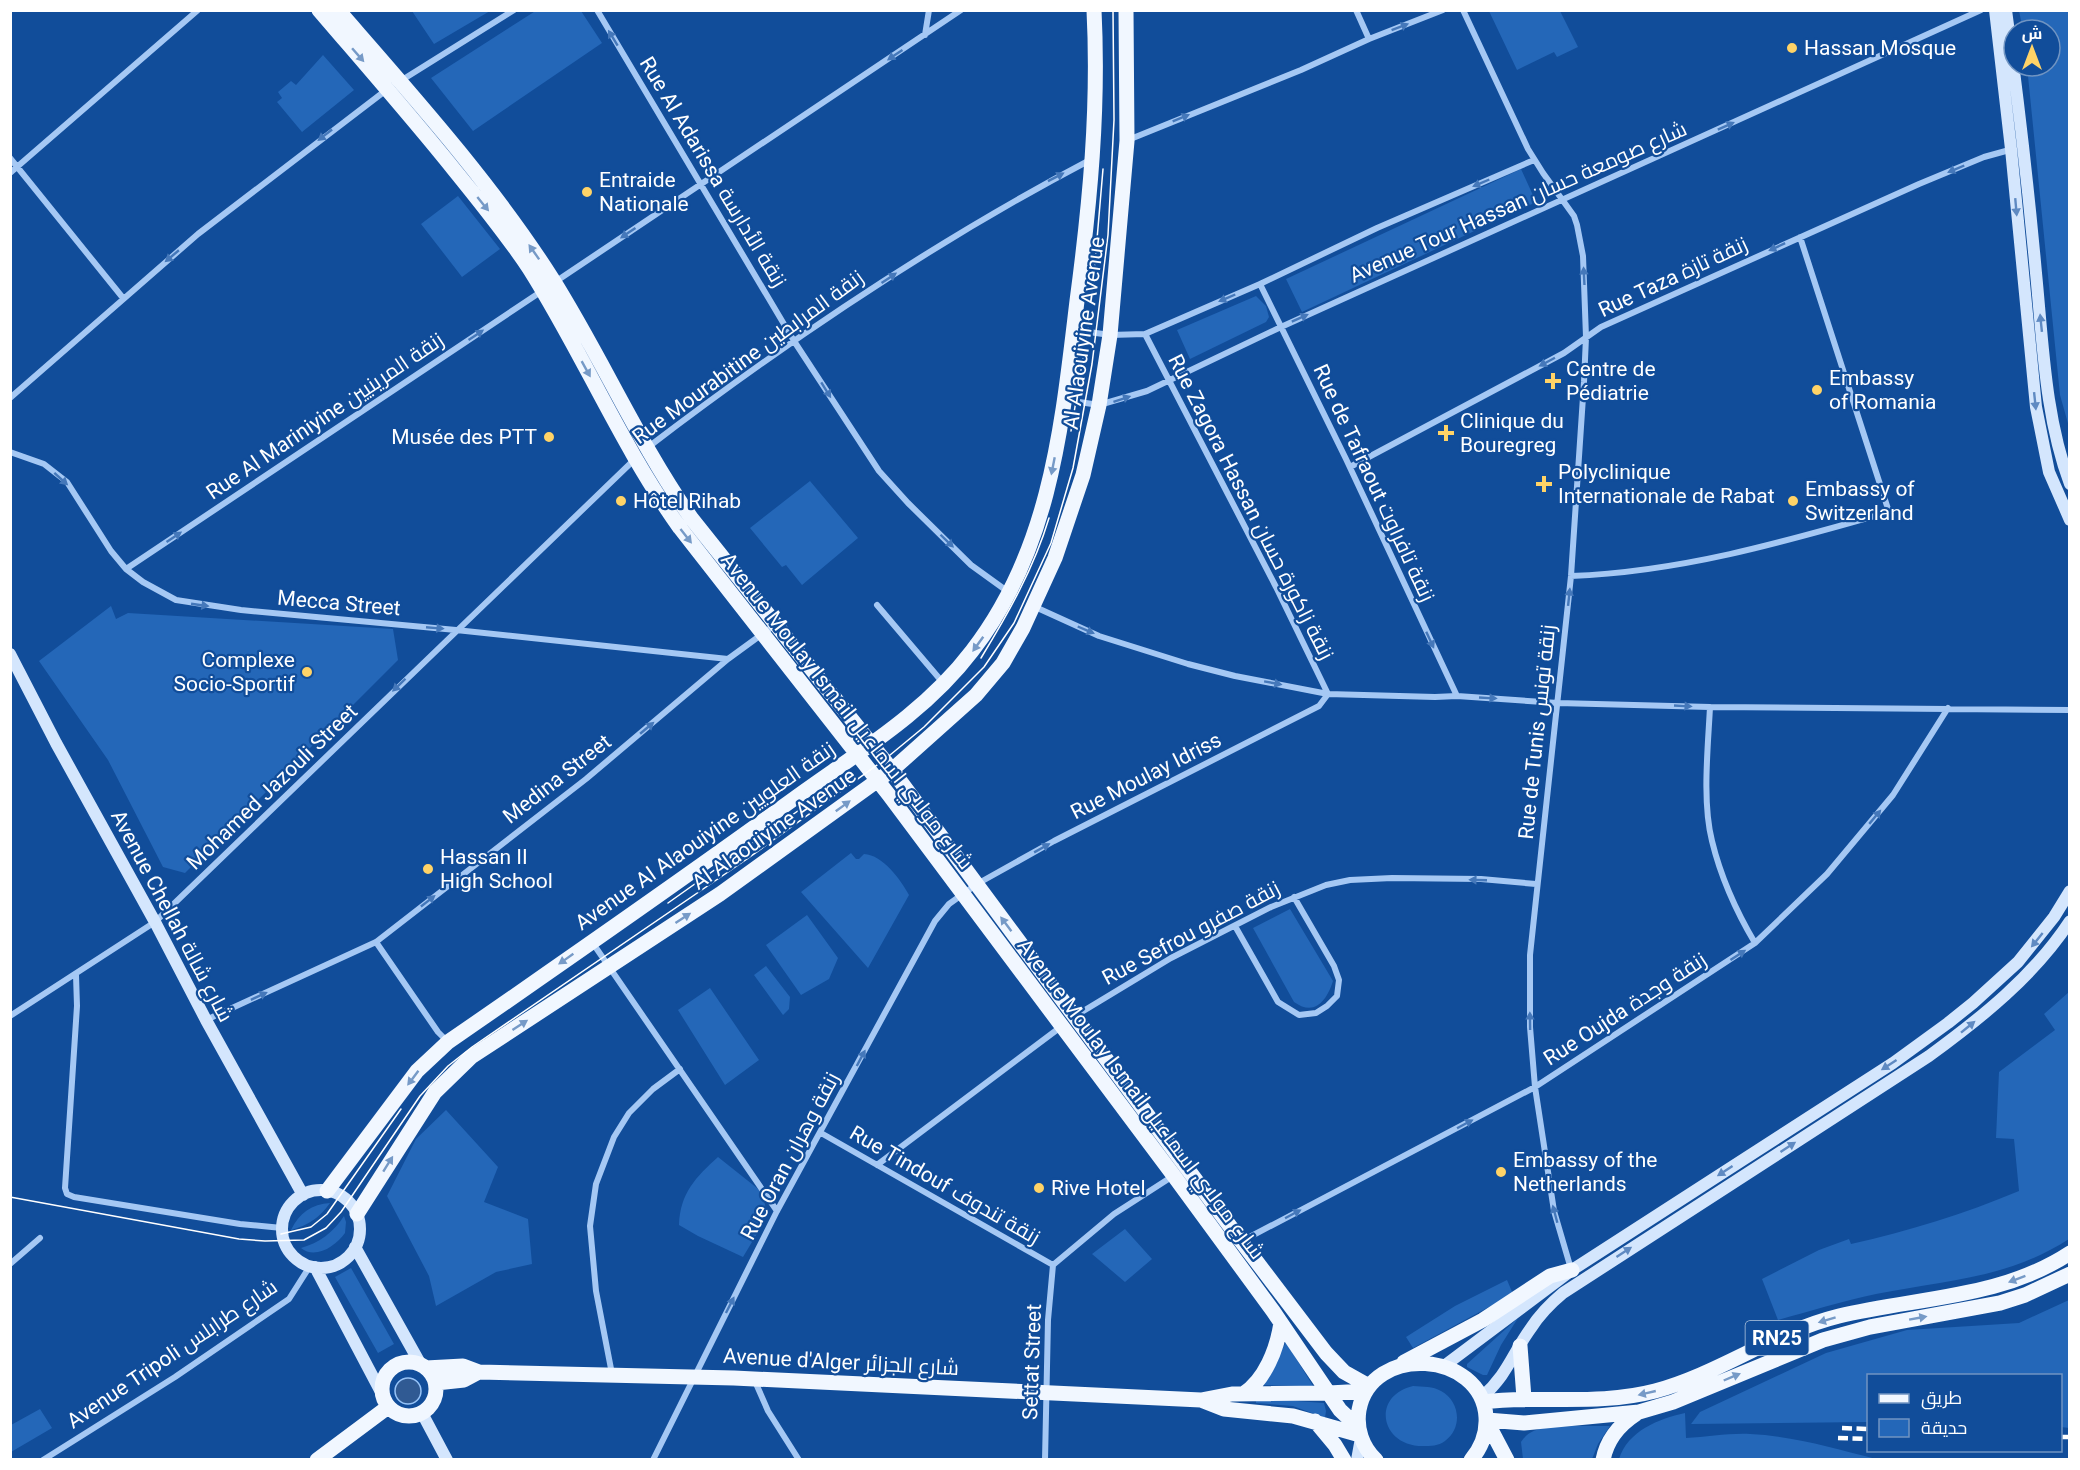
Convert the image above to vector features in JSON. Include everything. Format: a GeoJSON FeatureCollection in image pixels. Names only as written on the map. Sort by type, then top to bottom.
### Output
{"type":"FeatureCollection","features":[{"type":"Feature","properties":{"kind":"main road","name":"Avenue Moulay Ismail شارع مولاي اسماعيل"},"geometry":{"type":"LineString","coordinates":[[319,10],[394,85],[502,207],[648,448],[673,505],[762,634],[878,781],[1174,1176],[1334,1363],[1367,1389]]}},
{"type":"Feature","properties":{"kind":"main road","name":"Avenue Moulay Ismail شارع مولاي اسماعيل"},"geometry":{"type":"LineString","coordinates":[[338,10],[394,85]]}},
{"type":"Feature","properties":{"kind":"main road","name":"Avenue Al Alaouiyine زنقة العلويين"},"geometry":{"type":"LineString","coordinates":[[327,1191],[417,1071],[448,1042],[675,885],[872,744],[924,704],[944,684],[986,633],[1010,594],[1039,523],[1047,497],[1065,399],[1094,158],[1094,10]]}},
{"type":"Feature","properties":{"kind":"main road"},"geometry":{"type":"LineString","coordinates":[[1126,10],[1127,141]]}},
{"type":"Feature","properties":{"kind":"main road","name":"Al Alaouiyine Avenue"},"geometry":{"type":"LineString","coordinates":[[357,1214],[435,1092],[471,1057],[720,894],[878,781],[990,680],[1014,646],[1055,558],[1083,475],[1099,405],[1110,335],[1127,141]]}},
{"type":"Feature","properties":{"kind":"main road","name":"Avenue Moulay Ismail شارع مولاي اسماعيل"},"geometry":{"type":"LineString","coordinates":[[549,287],[635,458],[776,623],[872,744],[1187,1167],[1281,1323],[1346,1417],[1360,1433],[1376,1460]]}},
{"type":"Feature","properties":{"kind":"main road","name":"RN25"},"geometry":{"type":"LineString","coordinates":[[1483,1400],[1524,1398],[1600,1401],[1656,1391],[1682,1382],[1768,1342],[1814,1324],[1861,1311],[1994,1287],[2040,1270],[2070,1253]]}},
{"type":"Feature","properties":{"kind":"main road","name":"RN25"},"geometry":{"type":"LineString","coordinates":[[1487,1421],[1524,1423],[1639,1412],[1673,1402],[1823,1340],[1870,1327],[2000,1303],[2025,1295],[2070,1274]]}},
{"type":"Feature","properties":{"kind":"main road"},"geometry":{"type":"LineString","coordinates":[[1360,1433],[1359,1408],[1367,1389],[1381,1374],[1483,1320],[1550,1276],[1573,1277]]}},
{"type":"Feature","properties":{"kind":"main road"},"geometry":{"type":"LineString","coordinates":[[1243,1394],[1260,1378],[1274,1351],[1281,1323]]}},
{"type":"Feature","properties":{"kind":"main road"},"geometry":{"type":"LineString","coordinates":[[1520,1346],[1524,1398]]}},
{"type":"Feature","properties":{"kind":"main road"},"geometry":{"type":"LineString","coordinates":[[403,1363],[424,1367],[432,1375],[435,1383],[437,1392],[435,1398],[423,1413],[404,1416],[395,1413],[385,1400],[383,1380],[391,1369],[403,1363]]}},
{"type":"Feature","properties":{"kind":"main road"},"geometry":{"type":"LineString","coordinates":[[1395,1367],[1412,1364],[1444,1366],[1472,1383],[1483,1400],[1487,1421],[1507,1460]]}},
{"type":"Feature","properties":{"kind":"main road","name":"Avenue d'Alger شارع الجزائر"},"geometry":{"type":"LineString","coordinates":[[424,1367],[463,1366],[478,1372],[695,1376],[1202,1400],[1225,1394],[1329,1393],[1367,1389]]}},
{"type":"Feature","properties":{"kind":"main road","name":"Avenue d'Alger شارع الجزائر"},"geometry":{"type":"LineString","coordinates":[[435,1383],[464,1380],[478,1372]]}},
{"type":"Feature","properties":{"kind":"main road"},"geometry":{"type":"LineString","coordinates":[[316,1460],[385,1400]]}},
{"type":"Feature","properties":{"kind":"main road","name":"Avenue d'Alger شارع الجزائر"},"geometry":{"type":"LineString","coordinates":[[1202,1400],[1224,1408],[1270,1413],[1360,1433]]}},
{"type":"Feature","properties":{"kind":"main road","name":"RN25"},"geometry":{"type":"LineString","coordinates":[[1603,1460],[1610,1440],[1618,1429],[1639,1412]]}},
{"type":"Feature","properties":{"kind":"main road"},"geometry":{"type":"LineString","coordinates":[[1471,1460],[1483,1440],[1487,1421]]}},
{"type":"Feature","properties":{"kind":"main road"},"geometry":{"type":"LineString","coordinates":[[1316,1422],[1344,1460]]}},
{"type":"Feature","properties":{"kind":"street"},"geometry":{"type":"LineString","coordinates":[[10,173],[198,10]]}},
{"type":"Feature","properties":{"kind":"street"},"geometry":{"type":"LineString","coordinates":[[10,398],[198,234],[394,85],[514,10]]}},
{"type":"Feature","properties":{"kind":"street","name":"Rue Al Adarissa زنقة الأدارسة"},"geometry":{"type":"LineString","coordinates":[[597,10],[794,341],[879,471],[908,504],[971,565],[1010,594]]}},
{"type":"Feature","properties":{"kind":"street"},"geometry":{"type":"LineString","coordinates":[[925,35],[929,10]]}},
{"type":"Feature","properties":{"kind":"street","name":"Rue Al Mariniyine زنقة المرينيين"},"geometry":{"type":"LineString","coordinates":[[126,569],[961,10]]}},
{"type":"Feature","properties":{"kind":"street"},"geometry":{"type":"LineString","coordinates":[[1356,10],[1369,39]]}},
{"type":"Feature","properties":{"kind":"street"},"geometry":{"type":"LineString","coordinates":[[1127,141],[1443,10]]}},
{"type":"Feature","properties":{"kind":"street","name":"Rue de Tunis زنقة تونس"},"geometry":{"type":"LineString","coordinates":[[1463,10],[1534,160],[1574,216],[1583,267],[1586,337],[1571,576],[1530,955],[1530,1027],[1535,1087],[1552,1202],[1573,1277]]}},
{"type":"Feature","properties":{"kind":"street","name":"Avenue Tour Hassan شارع صومعة حسان"},"geometry":{"type":"LineString","coordinates":[[1065,399],[1099,405],[1147,391],[1281,327],[1981,10]]}},
{"type":"Feature","properties":{"kind":"street"},"geometry":{"type":"LineString","coordinates":[[1995,10],[2036,407],[2049,472],[2070,520]]}},
{"type":"Feature","properties":{"kind":"street"},"geometry":{"type":"LineString","coordinates":[[2006,10],[2024,147],[2049,403],[2057,446],[2070,484]]}},
{"type":"Feature","properties":{"kind":"street","name":"Rue Taza زنقة تازة"},"geometry":{"type":"LineString","coordinates":[[1350,467],[1564,352],[1601,327],[1973,161],[2024,147]]}},
{"type":"Feature","properties":{"kind":"street"},"geometry":{"type":"LineString","coordinates":[[10,158],[123,298]]}},
{"type":"Feature","properties":{"kind":"street","name":"Rue Mourabitine زنقة المرابطين"},"geometry":{"type":"LineString","coordinates":[[456,630],[648,448],[794,341],[936,246],[1045,183],[1094,158]]}},
{"type":"Feature","properties":{"kind":"street","name":"Avenue Tour Hassan شارع صومعة حسان"},"geometry":{"type":"LineString","coordinates":[[1075,330],[1110,335],[1145,334],[1260,284],[1377,228],[1534,160]]}},
{"type":"Feature","properties":{"kind":"street"},"geometry":{"type":"LineString","coordinates":[[1571,576],[1645,570],[1700,561],[1889,512],[1800,237]]}},
{"type":"Feature","properties":{"kind":"street","name":"Rue de Tafraout زنقة تافراوت"},"geometry":{"type":"LineString","coordinates":[[1260,284],[1350,467],[1457,696]]}},
{"type":"Feature","properties":{"kind":"street","name":"Rue Zagora Hassan زنقة زاكورة حسان"},"geometry":{"type":"LineString","coordinates":[[1145,334],[1276,587],[1328,694]]}},
{"type":"Feature","properties":{"kind":"street","name":"Mecca Street"},"geometry":{"type":"LineString","coordinates":[[10,452],[44,464],[67,482],[111,551],[126,569],[160,593],[176,600],[241,610],[456,630],[728,660]]}},
{"type":"Feature","properties":{"kind":"street"},"geometry":{"type":"LineString","coordinates":[[877,605],[944,684]]}},
{"type":"Feature","properties":{"kind":"street"},"geometry":{"type":"LineString","coordinates":[[1033,606],[1099,636],[1188,664],[1235,676],[1328,694],[1457,696],[1558,703],[1710,707],[2070,710]]}},
{"type":"Feature","properties":{"kind":"street","name":"Medina Street"},"geometry":{"type":"LineString","coordinates":[[206,1020],[376,942],[586,779],[728,660],[776,623]]}},
{"type":"Feature","properties":{"kind":"street","name":"Mohamed Jazouli Street"},"geometry":{"type":"LineString","coordinates":[[10,1016],[155,922],[456,630]]}},
{"type":"Feature","properties":{"kind":"street","name":"Avenue Chellah شارع شالة"},"geometry":{"type":"LineString","coordinates":[[10,654],[206,1020],[303,1195]]}},
{"type":"Feature","properties":{"kind":"street","name":"Rue Moulay Idriss"},"geometry":{"type":"LineString","coordinates":[[977,884],[1319,706],[1328,694]]}},
{"type":"Feature","properties":{"kind":"street"},"geometry":{"type":"LineString","coordinates":[[1710,707],[1707,769],[1712,839],[1736,910],[1755,943]]}},
{"type":"Feature","properties":{"kind":"street","name":"Rue Oujda زنقة وجدة"},"geometry":{"type":"LineString","coordinates":[[1234,1245],[1535,1087],[1755,943],[1827,874],[1893,795],[1948,708]]}},
{"type":"Feature","properties":{"kind":"street","name":"Rue Sefrou زنقة صفرو"},"geometry":{"type":"LineString","coordinates":[[877,1165],[1075,1017],[1172,958],[1294,897],[1326,885],[1369,879],[1481,879],[1536,884]]}},
{"type":"Feature","properties":{"kind":"street","name":"Rue Oran زنقة وهران"},"geometry":{"type":"LineString","coordinates":[[653,1460],[777,1211],[935,921],[949,904],[977,884]]}},
{"type":"Feature","properties":{"kind":"street"},"geometry":{"type":"LineString","coordinates":[[1444,1366],[1893,1063],[1948,1023],[2018,962],[2049,924],[2070,891]]}},
{"type":"Feature","properties":{"kind":"street"},"geometry":{"type":"LineString","coordinates":[[1234,926],[1278,1002],[1299,1015],[1316,1013],[1337,996],[1339,980],[1334,966],[1294,897]]}},
{"type":"Feature","properties":{"kind":"street"},"geometry":{"type":"LineString","coordinates":[[1483,1400],[1504,1375],[1542,1313],[1573,1277],[1929,1056],[2003,998],[2048,951],[2070,921]]}},
{"type":"Feature","properties":{"kind":"street"},"geometry":{"type":"LineString","coordinates":[[376,942],[438,1032],[448,1042]]}},
{"type":"Feature","properties":{"kind":"street"},"geometry":{"type":"LineString","coordinates":[[592,942],[777,1211]]}},
{"type":"Feature","properties":{"kind":"street"},"geometry":{"type":"LineString","coordinates":[[76,975],[77,1006],[64,1188],[69,1196],[240,1224],[282,1228]]}},
{"type":"Feature","properties":{"kind":"street"},"geometry":{"type":"LineString","coordinates":[[612,1374],[596,1291],[590,1226],[596,1184],[614,1137],[629,1113],[653,1089],[680,1069]]}},
{"type":"Feature","properties":{"kind":"street","name":"Rue Tindouf زنقة تندوف"},"geometry":{"type":"LineString","coordinates":[[820,1133],[1053,1265]]}},
{"type":"Feature","properties":{"kind":"street"},"geometry":{"type":"LineString","coordinates":[[1053,1265],[1114,1214],[1187,1167]]}},
{"type":"Feature","properties":{"kind":"street"},"geometry":{"type":"LineString","coordinates":[[315,1191],[327,1191],[349,1202],[357,1214],[360,1231],[355,1247],[338,1263],[327,1267],[313,1267],[294,1257],[288,1250],[282,1228],[286,1212],[303,1195],[315,1191]]}},
{"type":"Feature","properties":{"kind":"street"},"geometry":{"type":"LineString","coordinates":[[10,1264],[40,1238]]}},
{"type":"Feature","properties":{"kind":"street"},"geometry":{"type":"LineString","coordinates":[[355,1247],[424,1367]]}},
{"type":"Feature","properties":{"kind":"street","name":"Settat Street"},"geometry":{"type":"LineString","coordinates":[[1045,1460],[1048,1320],[1053,1265]]}},
{"type":"Feature","properties":{"kind":"street"},"geometry":{"type":"LineString","coordinates":[[313,1267],[385,1400]]}},
{"type":"Feature","properties":{"kind":"street","name":"Avenue Tripoli شارع طرابلس"},"geometry":{"type":"LineString","coordinates":[[43,1460],[175,1377],[289,1299],[313,1267]]}},
{"type":"Feature","properties":{"kind":"street"},"geometry":{"type":"LineString","coordinates":[[754,1379],[768,1411],[800,1460]]}},
{"type":"Feature","properties":{"kind":"street"},"geometry":{"type":"LineString","coordinates":[[423,1413],[447,1460]]}},
{"type":"Feature","properties":{"kind":"street"},"geometry":{"type":"LineString","coordinates":[[1357,1460],[1360,1433]]}},
{"type":"Feature","properties":{"kind":"green space"},"geometry":{"type":"Polygon","coordinates":[[[537,10],[581,11],[602,43],[473,131],[431,78],[537,10]]]}},
{"type":"Feature","properties":{"kind":"green space"},"geometry":{"type":"Polygon","coordinates":[[[412,11],[490,11],[434,44],[412,11]]]}},
{"type":"Feature","properties":{"kind":"green space"},"geometry":{"type":"Polygon","coordinates":[[[1489,11],[1560,11],[1578,47],[1557,57],[1554,52],[1517,70],[1489,11]]]}},
{"type":"Feature","properties":{"kind":"green space"},"geometry":{"type":"Polygon","coordinates":[[[2019,11],[2069,11],[2069,427],[2060,395],[2028,78],[2062,78],[2062,18],[2020,18],[2019,11]]]}},
{"type":"Feature","properties":{"kind":"green space"},"geometry":{"type":"Polygon","coordinates":[[[323,55],[354,90],[302,132],[277,102],[282,98],[278,92],[291,81],[296,85],[323,55]]]}},
{"type":"Feature","properties":{"kind":"green space"},"geometry":{"type":"Polygon","coordinates":[[[1521,169],[1536,202],[1302,312],[1286,279],[1521,169]]]}},
{"type":"Feature","properties":{"kind":"green space"},"geometry":{"type":"Polygon","coordinates":[[[458,196],[500,249],[462,277],[421,224],[458,196]]]}},
{"type":"Feature","properties":{"kind":"green space"},"geometry":{"type":"Polygon","coordinates":[[[1256,296],[1266,306],[1269,317],[1266,322],[1190,359],[1177,330],[1256,296]]]}},
{"type":"Feature","properties":{"kind":"green space"},"geometry":{"type":"Polygon","coordinates":[[[810,481],[858,538],[802,585],[786,565],[782,567],[750,528],[810,481]]]}},
{"type":"Feature","properties":{"kind":"green space"},"geometry":{"type":"Polygon","coordinates":[[[111,606],[116,619],[128,613],[393,629],[398,660],[185,873],[163,867],[108,760],[39,661],[111,606]]]}},
{"type":"Feature","properties":{"kind":"green space"},"geometry":{"type":"Polygon","coordinates":[[[851,853],[856,859],[864,854],[871,855],[884,863],[909,895],[868,968],[801,892],[851,853]]]}},
{"type":"Feature","properties":{"kind":"green space"},"geometry":{"type":"Polygon","coordinates":[[[1290,909],[1333,981],[1324,1000],[1314,1007],[1308,1008],[1294,1002],[1253,928],[1290,909]]]}},
{"type":"Feature","properties":{"kind":"green space"},"geometry":{"type":"Polygon","coordinates":[[[807,915],[838,958],[829,979],[801,995],[766,945],[807,915]]]}},
{"type":"Feature","properties":{"kind":"green space"},"geometry":{"type":"Polygon","coordinates":[[[766,966],[790,997],[789,1009],[783,1015],[754,975],[766,966]]]}},
{"type":"Feature","properties":{"kind":"green space"},"geometry":{"type":"Polygon","coordinates":[[[710,988],[759,1060],[725,1085],[678,1010],[710,988]]]}},
{"type":"Feature","properties":{"kind":"green space"},"geometry":{"type":"Polygon","coordinates":[[[2069,992],[2069,1239],[2046,1252],[1999,1270],[1864,1297],[1778,1320],[1762,1279],[1819,1250],[1849,1239],[1851,1244],[1915,1228],[2019,1191],[2014,1139],[1996,1138],[1999,1072],[2055,1030],[2044,1014],[2069,992]]]}},
{"type":"Feature","properties":{"kind":"green space"},"geometry":{"type":"Polygon","coordinates":[[[446,1110],[498,1167],[484,1202],[528,1219],[532,1264],[496,1272],[436,1306],[429,1276],[387,1196],[416,1139],[446,1110]]]}},
{"type":"Feature","properties":{"kind":"green space"},"geometry":{"type":"Polygon","coordinates":[[[718,1157],[762,1192],[766,1209],[764,1222],[743,1257],[679,1225],[682,1204],[691,1186],[718,1157]]]}},
{"type":"Feature","properties":{"kind":"green space"},"geometry":{"type":"Polygon","coordinates":[[[330,1203],[314,1220],[291,1230],[307,1210],[317,1205],[330,1203]]]}},
{"type":"Feature","properties":{"kind":"green space"},"geometry":{"type":"Polygon","coordinates":[[[344,1216],[345,1233],[331,1247],[313,1253],[301,1248],[325,1236],[344,1216]]]}},
{"type":"Feature","properties":{"kind":"green space"},"geometry":{"type":"Polygon","coordinates":[[[1125,1229],[1152,1259],[1125,1282],[1092,1254],[1125,1229]]]}},
{"type":"Feature","properties":{"kind":"green space"},"geometry":{"type":"Polygon","coordinates":[[[351,1268],[394,1344],[378,1353],[335,1277],[351,1268]]]}},
{"type":"Feature","properties":{"kind":"green space"},"geometry":{"type":"Polygon","coordinates":[[[1507,1280],[1513,1294],[1413,1348],[1406,1337],[1455,1306],[1507,1280]]]}},
{"type":"Feature","properties":{"kind":"green space"},"geometry":{"type":"Polygon","coordinates":[[[2069,1300],[2069,1428],[2062,1427],[2062,1374],[1867,1374],[1867,1422],[1691,1424],[1700,1412],[1826,1353],[1907,1330],[2019,1323],[2069,1300]]]}},
{"type":"Feature","properties":{"kind":"green space"},"geometry":{"type":"Polygon","coordinates":[[[1518,1318],[1501,1345],[1487,1375],[1467,1367],[1467,1364],[1518,1318]]]}},
{"type":"Feature","properties":{"kind":"green space"},"geometry":{"type":"Polygon","coordinates":[[[1286,1342],[1313,1386],[1263,1385],[1286,1342]]]}},
{"type":"Feature","properties":{"kind":"green space"},"geometry":{"type":"Polygon","coordinates":[[[1413,1386],[1438,1389],[1452,1401],[1457,1422],[1451,1436],[1442,1443],[1429,1446],[1409,1444],[1397,1438],[1390,1430],[1386,1420],[1386,1409],[1400,1391],[1413,1386]]]}},
{"type":"Feature","properties":{"kind":"green space"},"geometry":{"type":"Polygon","coordinates":[[[1256,1401],[1324,1403],[1325,1418],[1293,1406],[1256,1403],[1256,1401]]]}},
{"type":"Feature","properties":{"kind":"green space"},"geometry":{"type":"Polygon","coordinates":[[[40,1409],[52,1428],[11,1452],[11,1425],[40,1409]]]}},
{"type":"Feature","properties":{"kind":"green space"},"geometry":{"type":"Polygon","coordinates":[[[1685,1413],[1686,1438],[1734,1434],[1766,1435],[1813,1443],[1876,1459],[1619,1459],[1629,1441],[1645,1428],[1685,1413]]]}},
{"type":"Feature","properties":{"kind":"green space"},"geometry":{"type":"Polygon","coordinates":[[[1610,1426],[1598,1444],[1592,1459],[1523,1459],[1521,1442],[1525,1436],[1544,1428],[1610,1426]]]}},
{"type":"Feature","properties":{"kind":"shaded area"},"geometry":{"type":"Polygon","coordinates":[[[408,1378],[417,1382],[421,1391],[417,1400],[408,1404],[399,1400],[395,1391],[399,1382],[408,1378]]]}},
{"type":"Feature","properties":{"kind":"tram line"},"geometry":{"type":"LineString","coordinates":[[10,1197],[239,1239],[304,1240],[326,1228],[341,1212],[420,1096],[448,1066],[472,1047],[747,859],[884,760],[924,727],[984,667],[1014,623],[1051,543],[1073,468],[1092,364],[1108,235],[1114,120],[1113,10]]}},
{"type":"Feature","properties":{"kind":"tram line"},"geometry":{"type":"LineString","coordinates":[[1092,298],[1103,169]]}},
{"type":"Feature","properties":{"kind":"tram line"},"geometry":{"type":"LineString","coordinates":[[1071,431],[1088,328]]}},
{"type":"Feature","properties":{"kind":"tram line"},"geometry":{"type":"LineString","coordinates":[[981,658],[1020,590],[1049,518]]}},
{"type":"Feature","properties":{"kind":"tram line"},"geometry":{"type":"LineString","coordinates":[[668,903],[802,808]]}},
{"type":"Feature","properties":{"kind":"tram line"},"geometry":{"type":"LineString","coordinates":[[281,1234],[311,1227],[327,1214],[401,1109]]}},
{"type":"Feature","properties":{"kind":"railway"},"geometry":{"type":"LineString","coordinates":[[1842,1428],[1867,1429]]}},
{"type":"Feature","properties":{"kind":"railway"},"geometry":{"type":"LineString","coordinates":[[2062,1437],[2070,1437]]}},
{"type":"Feature","properties":{"kind":"railway"},"geometry":{"type":"LineString","coordinates":[[1838,1438],[1867,1439]]}},
{"type":"Feature","properties":{"kind":"place","name":"Hassan Mosque"},"geometry":{"type":"Point","coordinates":[1792,48]}},
{"type":"Feature","properties":{"kind":"place","name":"Entraide Nationale"},"geometry":{"type":"Point","coordinates":[587,192]}},
{"type":"Feature","properties":{"kind":"place","name":"Centre de Pédiatrie"},"geometry":{"type":"Point","coordinates":[1553,381]}},
{"type":"Feature","properties":{"kind":"place","name":"Embassy of Romania"},"geometry":{"type":"Point","coordinates":[1817,390]}},
{"type":"Feature","properties":{"kind":"place","name":"Clinique du Bouregreg"},"geometry":{"type":"Point","coordinates":[1446,433]}},
{"type":"Feature","properties":{"kind":"place","name":"Musée des PTT"},"geometry":{"type":"Point","coordinates":[549,437]}},
{"type":"Feature","properties":{"kind":"place","name":"Polyclinique Internationale de Rabat"},"geometry":{"type":"Point","coordinates":[1544,484]}},
{"type":"Feature","properties":{"kind":"place","name":"Hôtel Rihab"},"geometry":{"type":"Point","coordinates":[621,501]}},
{"type":"Feature","properties":{"kind":"place","name":"Embassy of Switzerland"},"geometry":{"type":"Point","coordinates":[1793,501]}},
{"type":"Feature","properties":{"kind":"place","name":"Complexe Socio-Sportif"},"geometry":{"type":"Point","coordinates":[307,672]}},
{"type":"Feature","properties":{"kind":"place","name":"Hassan II High School"},"geometry":{"type":"Point","coordinates":[428,869]}},
{"type":"Feature","properties":{"kind":"place","name":"Embassy of the Netherlands"},"geometry":{"type":"Point","coordinates":[1501,1172]}},
{"type":"Feature","properties":{"kind":"place","name":"Rive Hotel"},"geometry":{"type":"Point","coordinates":[1039,1188]}}]}
